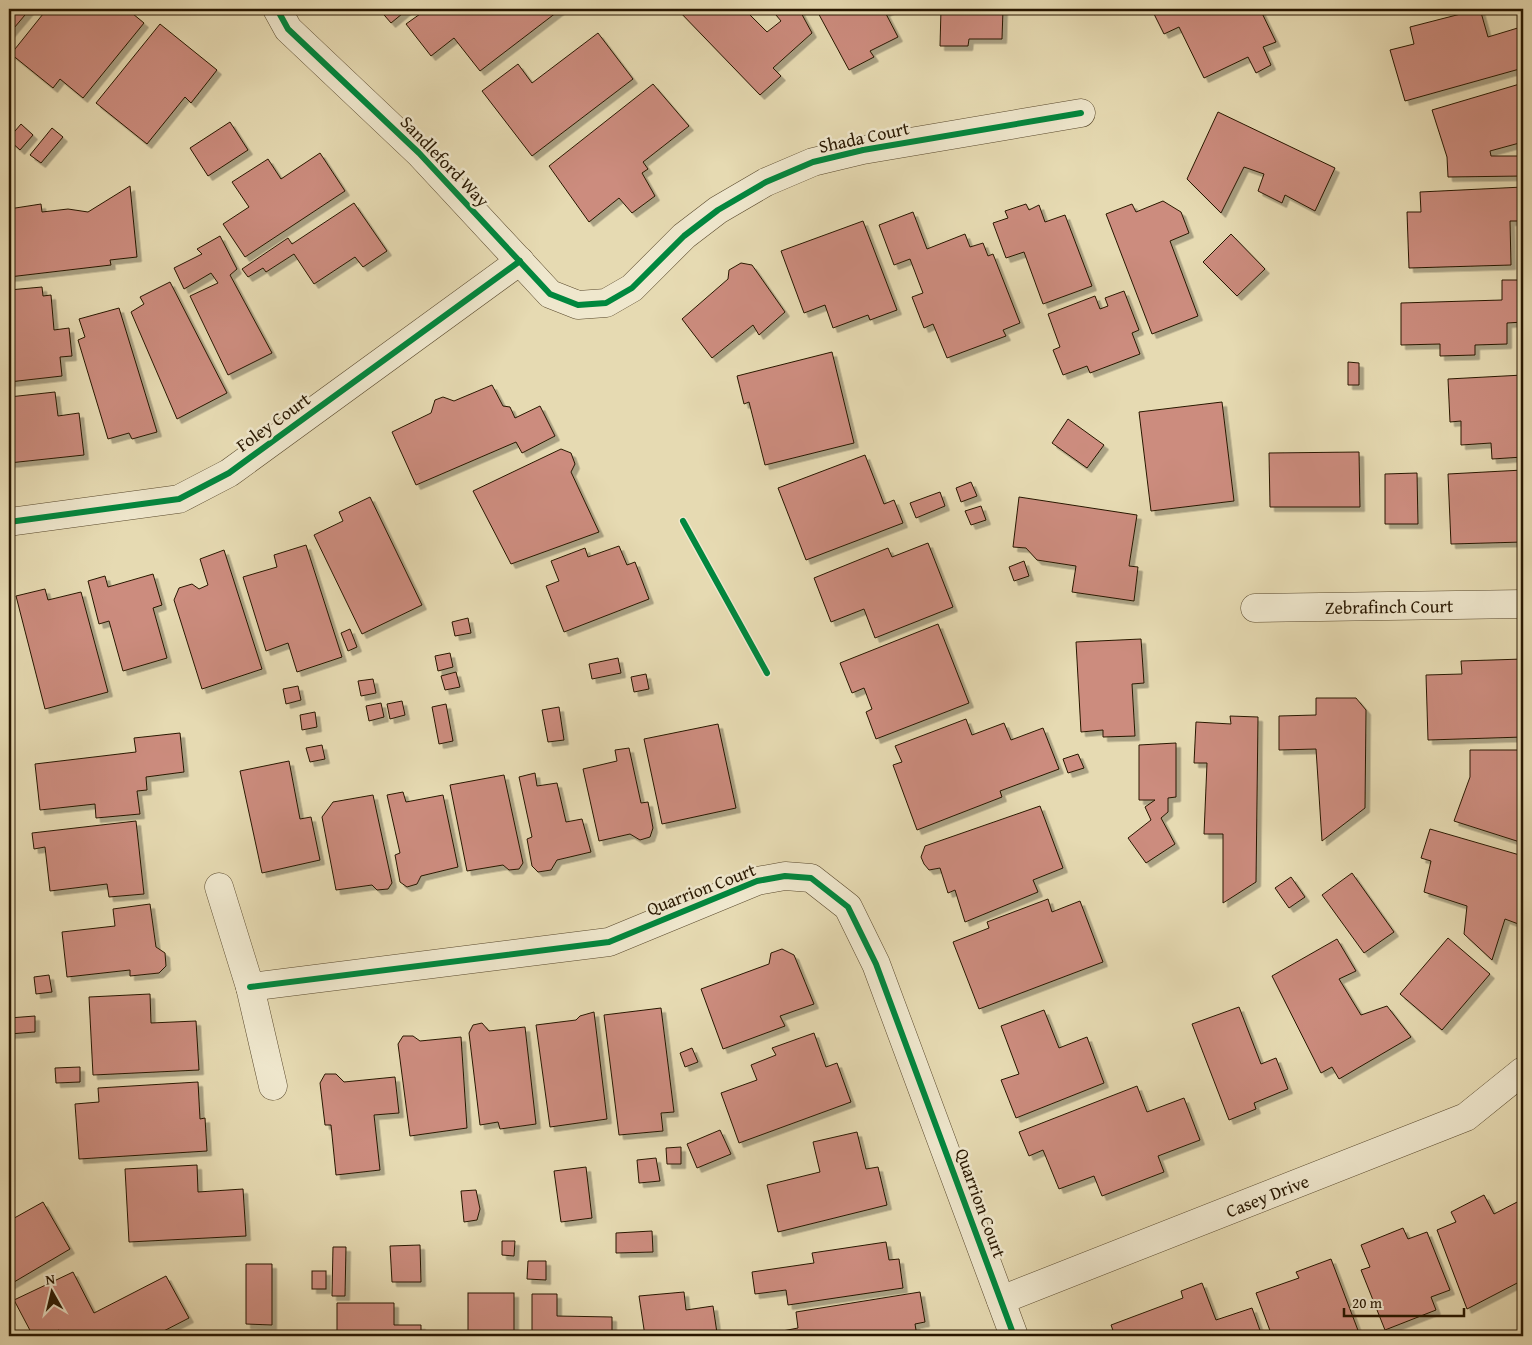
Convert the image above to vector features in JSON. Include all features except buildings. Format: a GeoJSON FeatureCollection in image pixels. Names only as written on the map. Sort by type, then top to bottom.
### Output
{"type":"FeatureCollection","features":[{"type":"Feature","properties":{"kind":"street","name":"Sandleford Way"},"geometry":{"type":"LineString","coordinates":[[276,9],[288,29],[419,152],[550,294],[578,305],[606,303]]}},
{"type":"Feature","properties":{"kind":"street","name":"Shada Court"},"geometry":{"type":"LineString","coordinates":[[606,303],[632,288],[684,236],[718,210],[766,182],[813,162],[863,150],[1081,113]]}},
{"type":"Feature","properties":{"kind":"street","name":"Foley Court"},"geometry":{"type":"LineString","coordinates":[[9,522],[179,499],[229,473],[520,261]]}},
{"type":"Feature","properties":{"kind":"street","name":"Zebrafinch Court"},"geometry":{"type":"LineString","coordinates":[[1255,608],[1523,604]]}},
{"type":"Feature","properties":{"kind":"street","name":"Quarrion Court"},"geometry":{"type":"LineString","coordinates":[[250,987],[609,942],[757,881],[786,876],[812,878],[848,907],[876,964],[1014,1336]]}},
{"type":"Feature","properties":{"kind":"street"},"geometry":{"type":"LineString","coordinates":[[219,887],[250,987],[273,1086]]}},
{"type":"Feature","properties":{"kind":"street","name":"Casey Drive"},"geometry":{"type":"LineString","coordinates":[[1001,1300],[1466,1117],[1523,1070]]}},
{"type":"Feature","properties":{"kind":"cycle path"},"geometry":{"type":"LineString","coordinates":[[277,9],[288,29],[419,153],[550,294],[578,305],[606,303],[632,288],[684,236],[718,210],[766,182],[813,162],[863,150],[1081,113]]}},
{"type":"Feature","properties":{"kind":"cycle path"},"geometry":{"type":"LineString","coordinates":[[9,522],[179,499],[229,473],[520,261]]}},
{"type":"Feature","properties":{"kind":"cycle path"},"geometry":{"type":"LineString","coordinates":[[683,521],[767,673]]}},
{"type":"Feature","properties":{"kind":"cycle path"},"geometry":{"type":"LineString","coordinates":[[250,987],[609,942],[757,881],[785,876],[811,878],[848,907],[876,964],[1014,1336]]}}]}
